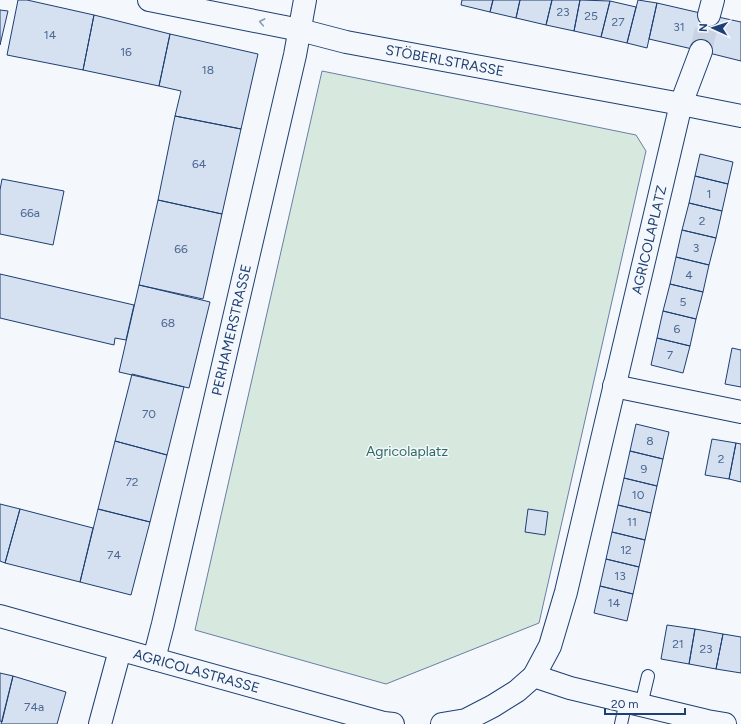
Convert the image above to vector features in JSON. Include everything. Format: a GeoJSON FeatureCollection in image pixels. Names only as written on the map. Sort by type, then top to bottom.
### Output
{"type":"FeatureCollection","features":[{"type":"Feature","properties":{"kind":"street","name":"STÖBERLSTRASSE"},"geometry":{"type":"LineString","coordinates":[[149,0],[300,30],[346,42],[741,116]]}},
{"type":"Feature","properties":{"kind":"street","name":"PERHAMERSTRASSE"},"geometry":{"type":"LineString","coordinates":[[154,659],[300,30],[305,0]]}},
{"type":"Feature","properties":{"kind":"street","name":"AGRICOLAPLATZ"},"geometry":{"type":"LineString","coordinates":[[534,676],[550,646],[566,592],[682,104],[701,52]]}},
{"type":"Feature","properties":{"kind":"street"},"geometry":{"type":"LineString","coordinates":[[614,386],[741,412]]}},
{"type":"Feature","properties":{"kind":"street","name":"AGRICOLASTRASSE"},"geometry":{"type":"LineString","coordinates":[[0,616],[384,723],[393,724]]}},
{"type":"Feature","properties":{"kind":"street"},"geometry":{"type":"LineString","coordinates":[[100,724],[120,650]]}},
{"type":"Feature","properties":{"kind":"street"},"geometry":{"type":"LineString","coordinates":[[442,724],[467,722],[517,691],[534,676],[570,688],[725,724]]}},
{"type":"Feature","properties":{"kind":"lane"},"geometry":{"type":"LineString","coordinates":[[621,724],[648,676]]}},
{"type":"Feature","properties":{"kind":"green space","name":"Agricolaplatz"},"geometry":{"type":"Polygon","coordinates":[[[322,71],[636,135],[646,151],[539,623],[386,684],[195,630],[322,71]]]}},
{"type":"Feature","properties":{"kind":"building"},"geometry":{"type":"Polygon","coordinates":[[[18,0],[27,0],[94,15],[83,70],[7,55],[18,0]]]}},
{"type":"Feature","properties":{"kind":"building"},"geometry":{"type":"Polygon","coordinates":[[[462,0],[493,0],[490,12],[461,5],[462,0]]]}},
{"type":"Feature","properties":{"kind":"building"},"geometry":{"type":"Polygon","coordinates":[[[493,0],[520,0],[516,18],[490,12],[493,0]]]}},
{"type":"Feature","properties":{"kind":"building"},"geometry":{"type":"Polygon","coordinates":[[[520,0],[552,0],[546,25],[516,18],[520,0]]]}},
{"type":"Feature","properties":{"kind":"building"},"geometry":{"type":"Polygon","coordinates":[[[552,0],[580,0],[574,31],[546,25],[552,0]]]}},
{"type":"Feature","properties":{"kind":"building"},"geometry":{"type":"Polygon","coordinates":[[[580,0],[610,1],[601,37],[574,31],[580,0]]]}},
{"type":"Feature","properties":{"kind":"building"},"geometry":{"type":"Polygon","coordinates":[[[638,0],[657,3],[647,48],[627,43],[638,0]]]}},
{"type":"Feature","properties":{"kind":"building"},"geometry":{"type":"Polygon","coordinates":[[[610,1],[636,7],[627,43],[601,37],[610,1]]]}},
{"type":"Feature","properties":{"kind":"building"},"geometry":{"type":"Polygon","coordinates":[[[657,3],[709,15],[701,51],[649,39],[657,3]]]}},
{"type":"Feature","properties":{"kind":"building"},"geometry":{"type":"Polygon","coordinates":[[[0,10],[8,11],[0,45],[0,10]]]}},
{"type":"Feature","properties":{"kind":"building"},"geometry":{"type":"Polygon","coordinates":[[[94,15],[170,34],[159,86],[83,70],[94,15]]]}},
{"type":"Feature","properties":{"kind":"building"},"geometry":{"type":"Polygon","coordinates":[[[709,15],[741,22],[741,61],[701,51],[709,15]]]}},
{"type":"Feature","properties":{"kind":"building"},"geometry":{"type":"Polygon","coordinates":[[[170,34],[258,54],[241,129],[175,116],[181,91],[159,86],[170,34]]]}},
{"type":"Feature","properties":{"kind":"building"},"geometry":{"type":"Polygon","coordinates":[[[175,116],[241,129],[222,214],[158,200],[175,116]]]}},
{"type":"Feature","properties":{"kind":"building"},"geometry":{"type":"Polygon","coordinates":[[[700,154],[733,162],[728,184],[695,176],[700,154]]]}},
{"type":"Feature","properties":{"kind":"building"},"geometry":{"type":"Polygon","coordinates":[[[695,176],[728,184],[722,211],[689,203],[695,176]]]}},
{"type":"Feature","properties":{"kind":"building"},"geometry":{"type":"Polygon","coordinates":[[[2,179],[64,191],[53,245],[0,234],[0,190],[2,179]]]}},
{"type":"Feature","properties":{"kind":"building"},"geometry":{"type":"Polygon","coordinates":[[[158,200],[222,214],[203,299],[139,285],[158,200]]]}},
{"type":"Feature","properties":{"kind":"building"},"geometry":{"type":"Polygon","coordinates":[[[689,203],[722,211],[716,238],[682,230],[689,203]]]}},
{"type":"Feature","properties":{"kind":"building"},"geometry":{"type":"Polygon","coordinates":[[[682,230],[716,238],[709,265],[676,257],[682,230]]]}},
{"type":"Feature","properties":{"kind":"building"},"geometry":{"type":"Polygon","coordinates":[[[676,257],[709,265],[703,292],[670,284],[676,257]]]}},
{"type":"Feature","properties":{"kind":"building"},"geometry":{"type":"Polygon","coordinates":[[[0,274],[134,305],[126,340],[115,338],[114,345],[0,318],[0,274]]]}},
{"type":"Feature","properties":{"kind":"building"},"geometry":{"type":"Polygon","coordinates":[[[670,284],[703,292],[696,319],[663,311],[670,284]]]}},
{"type":"Feature","properties":{"kind":"building"},"geometry":{"type":"Polygon","coordinates":[[[139,285],[210,302],[189,388],[119,372],[139,285]]]}},
{"type":"Feature","properties":{"kind":"building"},"geometry":{"type":"Polygon","coordinates":[[[663,311],[696,319],[690,346],[657,338],[663,311]]]}},
{"type":"Feature","properties":{"kind":"building"},"geometry":{"type":"Polygon","coordinates":[[[657,338],[690,346],[683,373],[651,365],[657,338]]]}},
{"type":"Feature","properties":{"kind":"building"},"geometry":{"type":"Polygon","coordinates":[[[732,348],[741,350],[741,387],[725,384],[732,348]]]}},
{"type":"Feature","properties":{"kind":"building"},"geometry":{"type":"Polygon","coordinates":[[[132,374],[184,387],[167,455],[115,441],[132,374]]]}},
{"type":"Feature","properties":{"kind":"building"},"geometry":{"type":"Polygon","coordinates":[[[636,424],[669,432],[663,459],[630,451],[636,424]]]}},
{"type":"Feature","properties":{"kind":"building"},"geometry":{"type":"Polygon","coordinates":[[[712,439],[736,443],[729,479],[705,475],[712,439]]]}},
{"type":"Feature","properties":{"kind":"building"},"geometry":{"type":"Polygon","coordinates":[[[115,441],[167,455],[150,522],[98,509],[115,441]]]}},
{"type":"Feature","properties":{"kind":"building"},"geometry":{"type":"Polygon","coordinates":[[[736,443],[741,444],[741,482],[729,479],[736,443]]]}},
{"type":"Feature","properties":{"kind":"building"},"geometry":{"type":"Polygon","coordinates":[[[630,451],[663,459],[657,486],[624,478],[630,451]]]}},
{"type":"Feature","properties":{"kind":"building"},"geometry":{"type":"Polygon","coordinates":[[[624,478],[657,486],[651,513],[618,505],[624,478]]]}},
{"type":"Feature","properties":{"kind":"building"},"geometry":{"type":"Polygon","coordinates":[[[0,504],[20,509],[5,563],[0,561],[0,504]]]}},
{"type":"Feature","properties":{"kind":"building"},"geometry":{"type":"Polygon","coordinates":[[[618,505],[651,513],[645,540],[612,532],[618,505]]]}},
{"type":"Feature","properties":{"kind":"building"},"geometry":{"type":"Polygon","coordinates":[[[20,509],[93,528],[80,582],[5,563],[20,509]]]}},
{"type":"Feature","properties":{"kind":"building"},"geometry":{"type":"Polygon","coordinates":[[[98,509],[150,522],[131,595],[80,582],[98,509]]]}},
{"type":"Feature","properties":{"kind":"building"},"geometry":{"type":"Polygon","coordinates":[[[528,509],[548,512],[545,535],[525,532],[528,509]]]}},
{"type":"Feature","properties":{"kind":"building"},"geometry":{"type":"Polygon","coordinates":[[[612,532],[645,540],[639,567],[606,559],[612,532]]]}},
{"type":"Feature","properties":{"kind":"building"},"geometry":{"type":"Polygon","coordinates":[[[606,559],[639,567],[633,594],[600,586],[606,559]]]}},
{"type":"Feature","properties":{"kind":"building"},"geometry":{"type":"Polygon","coordinates":[[[600,586],[633,594],[627,621],[594,613],[600,586]]]}},
{"type":"Feature","properties":{"kind":"building"},"geometry":{"type":"Polygon","coordinates":[[[667,625],[695,629],[689,664],[661,659],[667,625]]]}},
{"type":"Feature","properties":{"kind":"building"},"geometry":{"type":"Polygon","coordinates":[[[695,629],[723,634],[716,669],[689,664],[695,629]]]}},
{"type":"Feature","properties":{"kind":"building"},"geometry":{"type":"Polygon","coordinates":[[[723,634],[741,637],[741,673],[716,669],[723,634]]]}},
{"type":"Feature","properties":{"kind":"building"},"geometry":{"type":"Polygon","coordinates":[[[0,673],[13,676],[2,722],[0,721],[0,673]]]}},
{"type":"Feature","properties":{"kind":"building"},"geometry":{"type":"Polygon","coordinates":[[[13,676],[66,692],[57,724],[1,724],[13,676]]]}},
{"type":"Feature","properties":{"kind":"tunnel"},"geometry":{"type":"LineString","coordinates":[[701,51],[709,15]]}}]}
